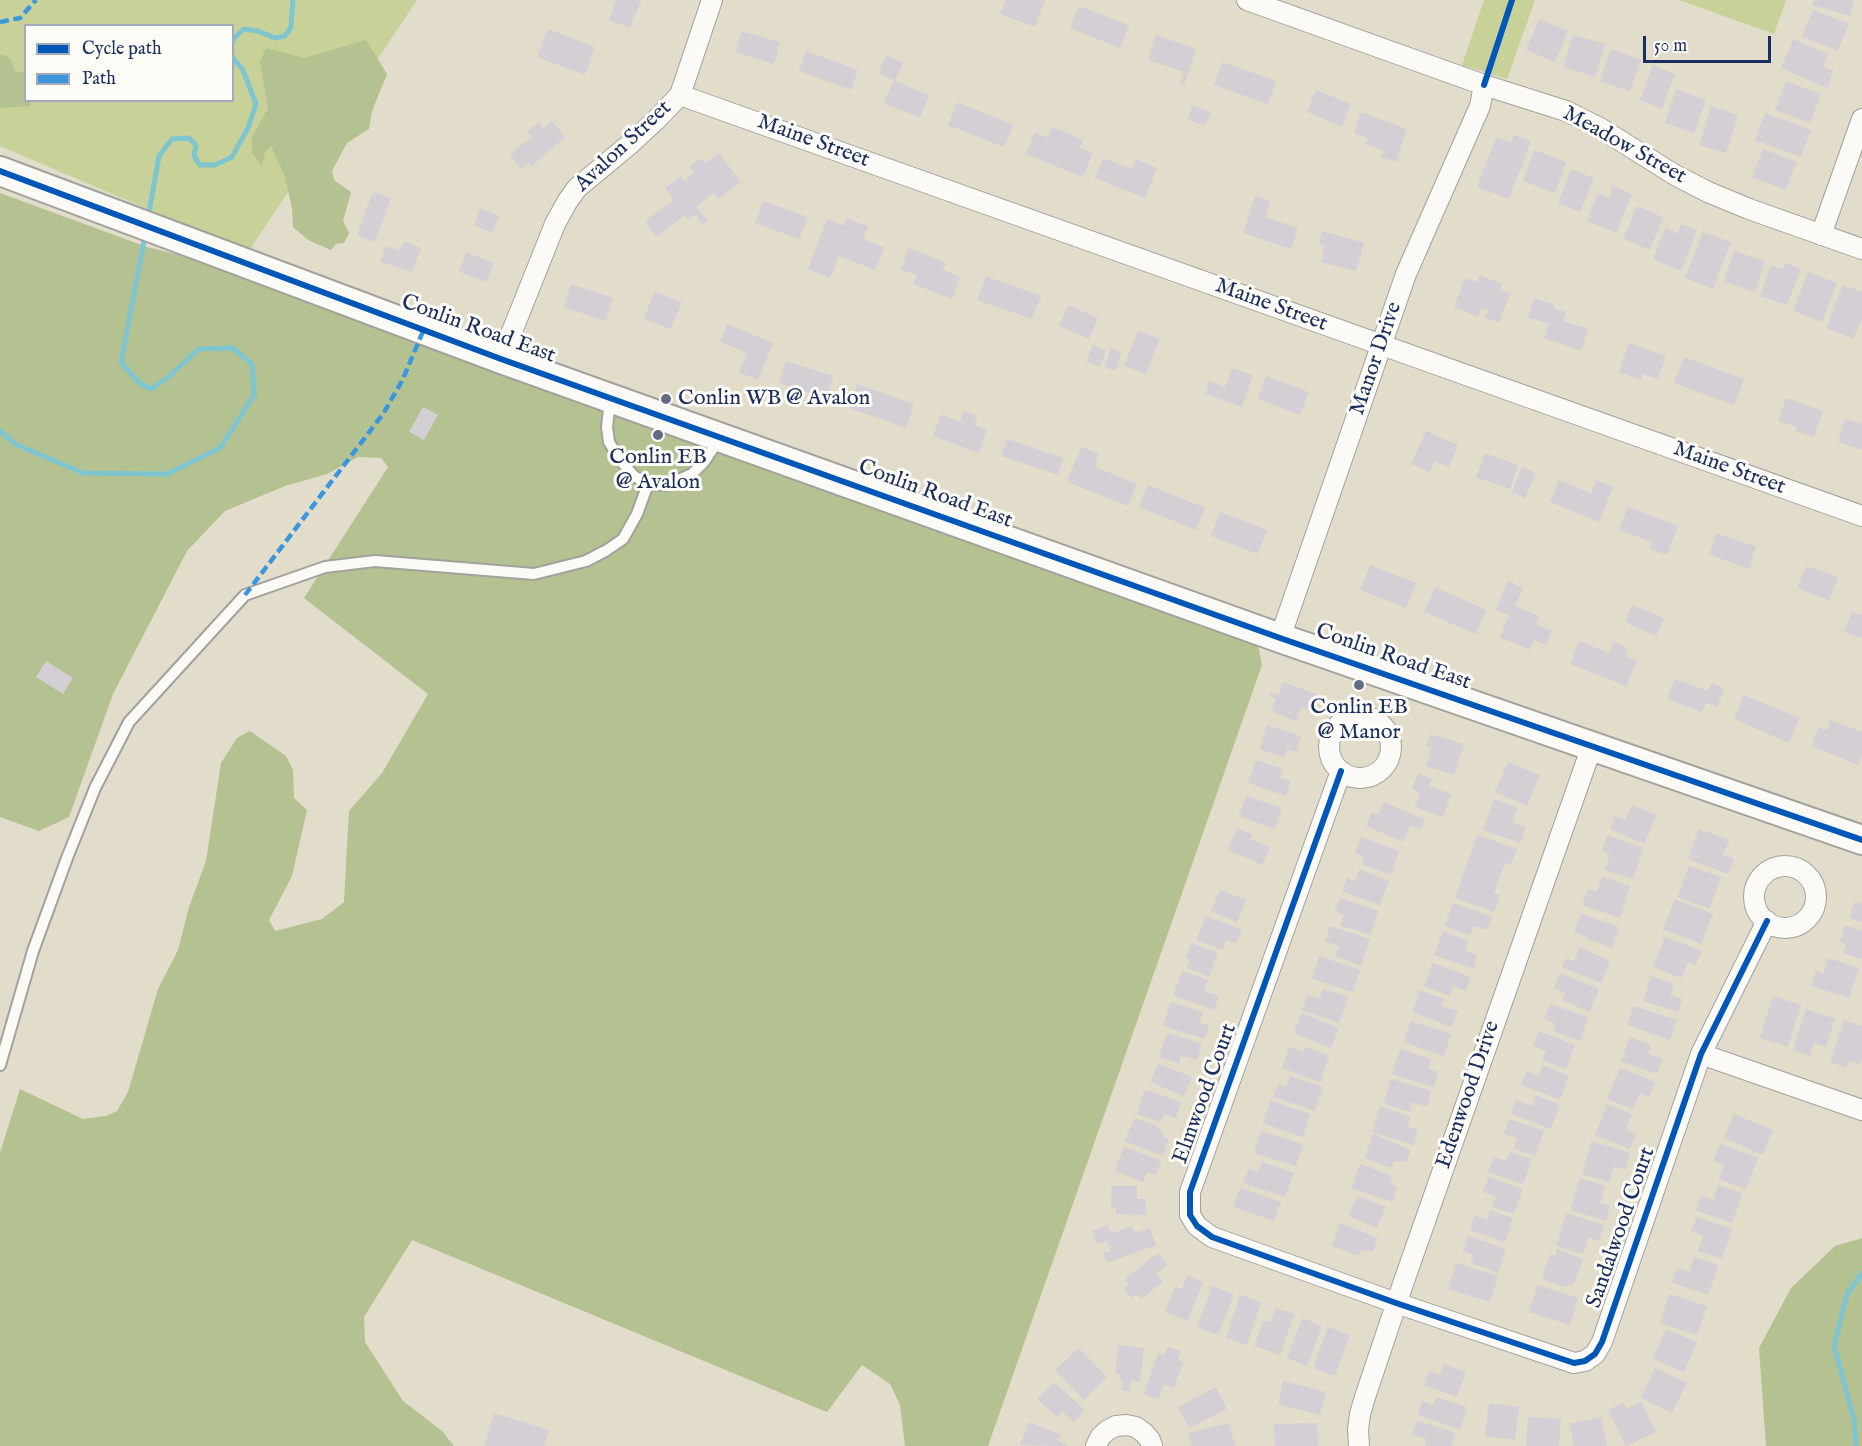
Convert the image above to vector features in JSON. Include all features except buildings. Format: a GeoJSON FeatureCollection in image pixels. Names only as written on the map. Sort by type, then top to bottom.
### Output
{"type":"FeatureCollection","features":[{"type":"Feature","properties":{"kind":"street","name":"Avalon Street"},"geometry":{"type":"LineString","coordinates":[[501,359],[555,224],[567,202],[577,188],[639,136],[680,95],[712,0]]}},
{"type":"Feature","properties":{"kind":"street","name":"Meadow Street"},"geometry":{"type":"LineString","coordinates":[[1248,0],[1484,85],[1566,111],[1600,128],[1675,175],[1708,192],[1862,249]]}},
{"type":"Feature","properties":{"kind":"street","name":"Manor Drive"},"geometry":{"type":"LineString","coordinates":[[1280,638],[1406,274],[1480,106],[1484,85]]}},
{"type":"Feature","properties":{"kind":"street","name":"Maine Street"},"geometry":{"type":"LineString","coordinates":[[680,95],[1862,516]]}},
{"type":"Feature","properties":{"kind":"street"},"geometry":{"type":"LineString","coordinates":[[1821,235],[1862,119]]}},
{"type":"Feature","properties":{"kind":"street","name":"Conlin Road East"},"geometry":{"type":"LineString","coordinates":[[0,171],[501,359],[1280,638],[1862,840]]}},
{"type":"Feature","properties":{"kind":"street","name":"Edenwood Drive"},"geometry":{"type":"LineString","coordinates":[[1359,1446],[1360,1414],[1396,1303],[1592,746]]}},
{"type":"Feature","properties":{"kind":"street","name":"Elmwood Court"},"geometry":{"type":"LineString","coordinates":[[1341,771],[1190,1192],[1190,1215],[1197,1226],[1212,1237],[1396,1303]]}},
{"type":"Feature","properties":{"kind":"street","name":"Sandalwood Court"},"geometry":{"type":"LineString","coordinates":[[1396,1303],[1574,1363],[1585,1361],[1595,1354],[1602,1342],[1701,1054],[1767,921]]}},
{"type":"Feature","properties":{"kind":"street"},"geometry":{"type":"LineString","coordinates":[[1701,1054],[1862,1110]]}},
{"type":"Feature","properties":{"kind":"street"},"geometry":{"type":"LineString","coordinates":[[1096,1446],[1101,1436],[1108,1430],[1126,1425],[1144,1432],[1152,1446]]}},
{"type":"Feature","properties":{"kind":"lane"},"geometry":{"type":"LineString","coordinates":[[610,397],[607,427],[609,442],[620,460],[634,476],[648,484],[666,485],[692,474],[704,462],[720,436]]}},
{"type":"Feature","properties":{"kind":"lane"},"geometry":{"type":"LineString","coordinates":[[0,1065],[33,951],[67,858],[95,788],[129,722],[244,595],[325,567],[375,561],[534,574],[586,561],[623,539],[637,514],[648,484]]}},
{"type":"Feature","properties":{"kind":"green space"},"geometry":{"type":"Polygon","coordinates":[[[0,0],[417,0],[248,252],[0,146],[0,0]]]}},
{"type":"Feature","properties":{"kind":"green space"},"geometry":{"type":"Polygon","coordinates":[[[1484,0],[1535,0],[1507,79],[1462,65],[1484,0]]]}},
{"type":"Feature","properties":{"kind":"green space"},"geometry":{"type":"Polygon","coordinates":[[[1679,0],[1786,0],[1774,34],[1679,0]]]}},
{"type":"Feature","properties":{"kind":"green space"},"geometry":{"type":"Polygon","coordinates":[[[366,40],[387,74],[372,111],[369,129],[347,143],[332,171],[334,180],[351,192],[343,221],[349,233],[344,243],[336,244],[331,250],[308,240],[293,227],[292,208],[285,177],[271,146],[265,152],[262,166],[252,153],[252,137],[268,108],[260,62],[266,48],[304,58],[366,40]]]}},
{"type":"Feature","properties":{"kind":"green space"},"geometry":{"type":"Polygon","coordinates":[[[0,55],[4,55],[11,59],[15,72],[24,72],[24,102],[31,102],[30,106],[0,108],[0,55]]]}},
{"type":"Feature","properties":{"kind":"green space"},"geometry":{"type":"Polygon","coordinates":[[[0,193],[147,247],[273,278],[1255,630],[1262,665],[988,1446],[905,1446],[900,1405],[890,1384],[862,1365],[827,1412],[412,1240],[364,1317],[365,1342],[403,1401],[442,1431],[454,1446],[0,1446],[0,1153],[20,1089],[83,1119],[106,1116],[117,1111],[128,1092],[158,989],[178,950],[189,907],[206,861],[221,763],[237,738],[250,731],[286,756],[293,770],[294,798],[307,810],[292,876],[269,920],[275,931],[322,919],[344,902],[349,811],[382,773],[428,694],[304,598],[388,467],[381,458],[358,457],[327,474],[285,486],[225,511],[187,551],[113,694],[69,817],[39,831],[0,817],[0,193]]]}},
{"type":"Feature","properties":{"kind":"green space"},"geometry":{"type":"Polygon","coordinates":[[[1862,1238],[1862,1446],[1766,1446],[1759,1348],[1791,1288],[1835,1246],[1862,1238]]]}},
{"type":"Feature","properties":{"kind":"waterway"},"geometry":{"type":"LineString","coordinates":[[234,39],[244,29],[258,31],[275,38],[285,36],[291,27],[293,0]]}},
{"type":"Feature","properties":{"kind":"waterway"},"geometry":{"type":"LineString","coordinates":[[148,218],[159,156],[172,139],[189,138],[196,145],[194,156],[200,165],[215,165],[232,157],[248,128],[256,104],[243,70],[234,59]]}},
{"type":"Feature","properties":{"kind":"waterway"},"geometry":{"type":"LineString","coordinates":[[0,431],[15,444],[83,473],[167,474],[220,448],[254,395],[252,364],[233,348],[199,349],[151,389],[139,383],[121,362],[145,236]]}},
{"type":"Feature","properties":{"kind":"waterway"},"geometry":{"type":"LineString","coordinates":[[1856,1446],[1854,1419],[1834,1346],[1847,1294],[1862,1273]]}},
{"type":"Feature","properties":{"kind":"marked path"},"geometry":{"type":"LineString","coordinates":[[0,22],[20,18],[36,0]]}},
{"type":"Feature","properties":{"kind":"marked path"},"geometry":{"type":"LineString","coordinates":[[245,595],[383,414],[402,381],[424,329]]}},
{"type":"Feature","properties":{"kind":"cycle path"},"geometry":{"type":"LineString","coordinates":[[1484,85],[1512,0]]}},
{"type":"Feature","properties":{"kind":"cycle path"},"geometry":{"type":"LineString","coordinates":[[0,171],[501,359],[1280,638],[1862,840]]}},
{"type":"Feature","properties":{"kind":"cycle path"},"geometry":{"type":"LineString","coordinates":[[1341,771],[1190,1192],[1190,1215],[1197,1226],[1212,1237],[1396,1303],[1574,1363],[1585,1361],[1595,1354],[1602,1342],[1701,1054],[1767,921]]}},
{"type":"Feature","properties":{"kind":"place","name":"Conlin WB @ Avalon"},"geometry":{"type":"Point","coordinates":[666,399]}},
{"type":"Feature","properties":{"kind":"place","name":"Conlin EB @ Avalon"},"geometry":{"type":"Point","coordinates":[658,435]}},
{"type":"Feature","properties":{"kind":"place","name":"Conlin EB @ Manor"},"geometry":{"type":"Point","coordinates":[1359,685]}}]}
